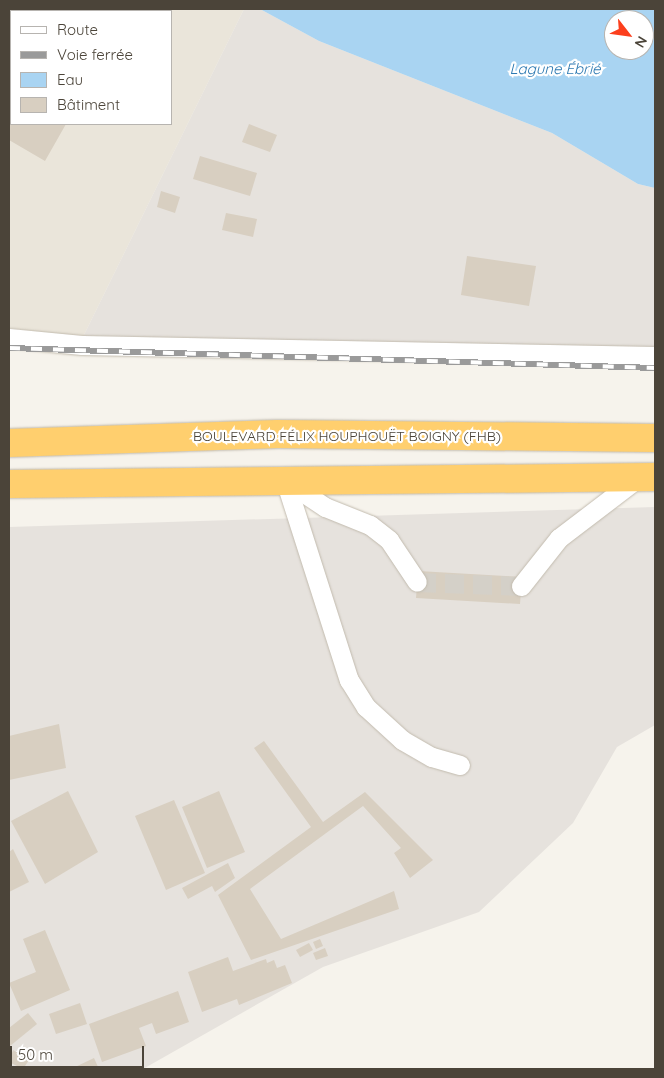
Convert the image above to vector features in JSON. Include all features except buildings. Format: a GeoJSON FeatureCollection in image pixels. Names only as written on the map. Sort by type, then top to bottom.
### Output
{"type":"FeatureCollection","features":[{"type":"Feature","properties":{"kind":"highway","name":"BOULEVARD FÉLIX HOUPHOUËT BOIGNY (FHB)"},"geometry":{"type":"LineString","coordinates":[[9,443],[278,434],[655,438]]}},
{"type":"Feature","properties":{"kind":"highway"},"geometry":{"type":"LineString","coordinates":[[9,484],[647,477]]}},
{"type":"Feature","properties":{"kind":"street"},"geometry":{"type":"LineString","coordinates":[[9,338],[82,345],[655,356]]}},
{"type":"Feature","properties":{"kind":"street"},"geometry":{"type":"LineString","coordinates":[[521,586],[571,527],[647,477]]}},
{"type":"Feature","properties":{"kind":"street"},"geometry":{"type":"LineString","coordinates":[[285,480],[325,507],[370,525],[389,540],[417,582]]}},
{"type":"Feature","properties":{"kind":"street"},"geometry":{"type":"LineString","coordinates":[[285,480],[349,680],[366,707],[402,740],[432,757],[460,765]]}},
{"type":"Feature","properties":{"kind":"shaded area"},"geometry":{"type":"Polygon","coordinates":[[[9,9],[244,9],[83,337],[9,328],[9,9]]]}},
{"type":"Feature","properties":{"kind":"shaded area"},"geometry":{"type":"Polygon","coordinates":[[[244,9],[260,9],[319,41],[552,133],[638,184],[655,188],[655,348],[83,337],[244,9]]]}},
{"type":"Feature","properties":{"kind":"shaded area"},"geometry":{"type":"Polygon","coordinates":[[[655,507],[655,725],[617,747],[573,823],[479,912],[323,967],[143,1069],[9,1069],[9,527],[655,507]]]}},
{"type":"Feature","properties":{"kind":"water","name":"Lagune Ébrié"},"geometry":{"type":"Polygon","coordinates":[[[260,9],[655,9],[655,188],[638,184],[552,133],[319,41],[260,9]]]}},
{"type":"Feature","properties":{"kind":"tunnel"},"geometry":{"type":"LineString","coordinates":[[417,582],[521,586]]}},
{"type":"Feature","properties":{"kind":"railway"},"geometry":{"type":"LineString","coordinates":[[9,348],[655,368]]}}]}
